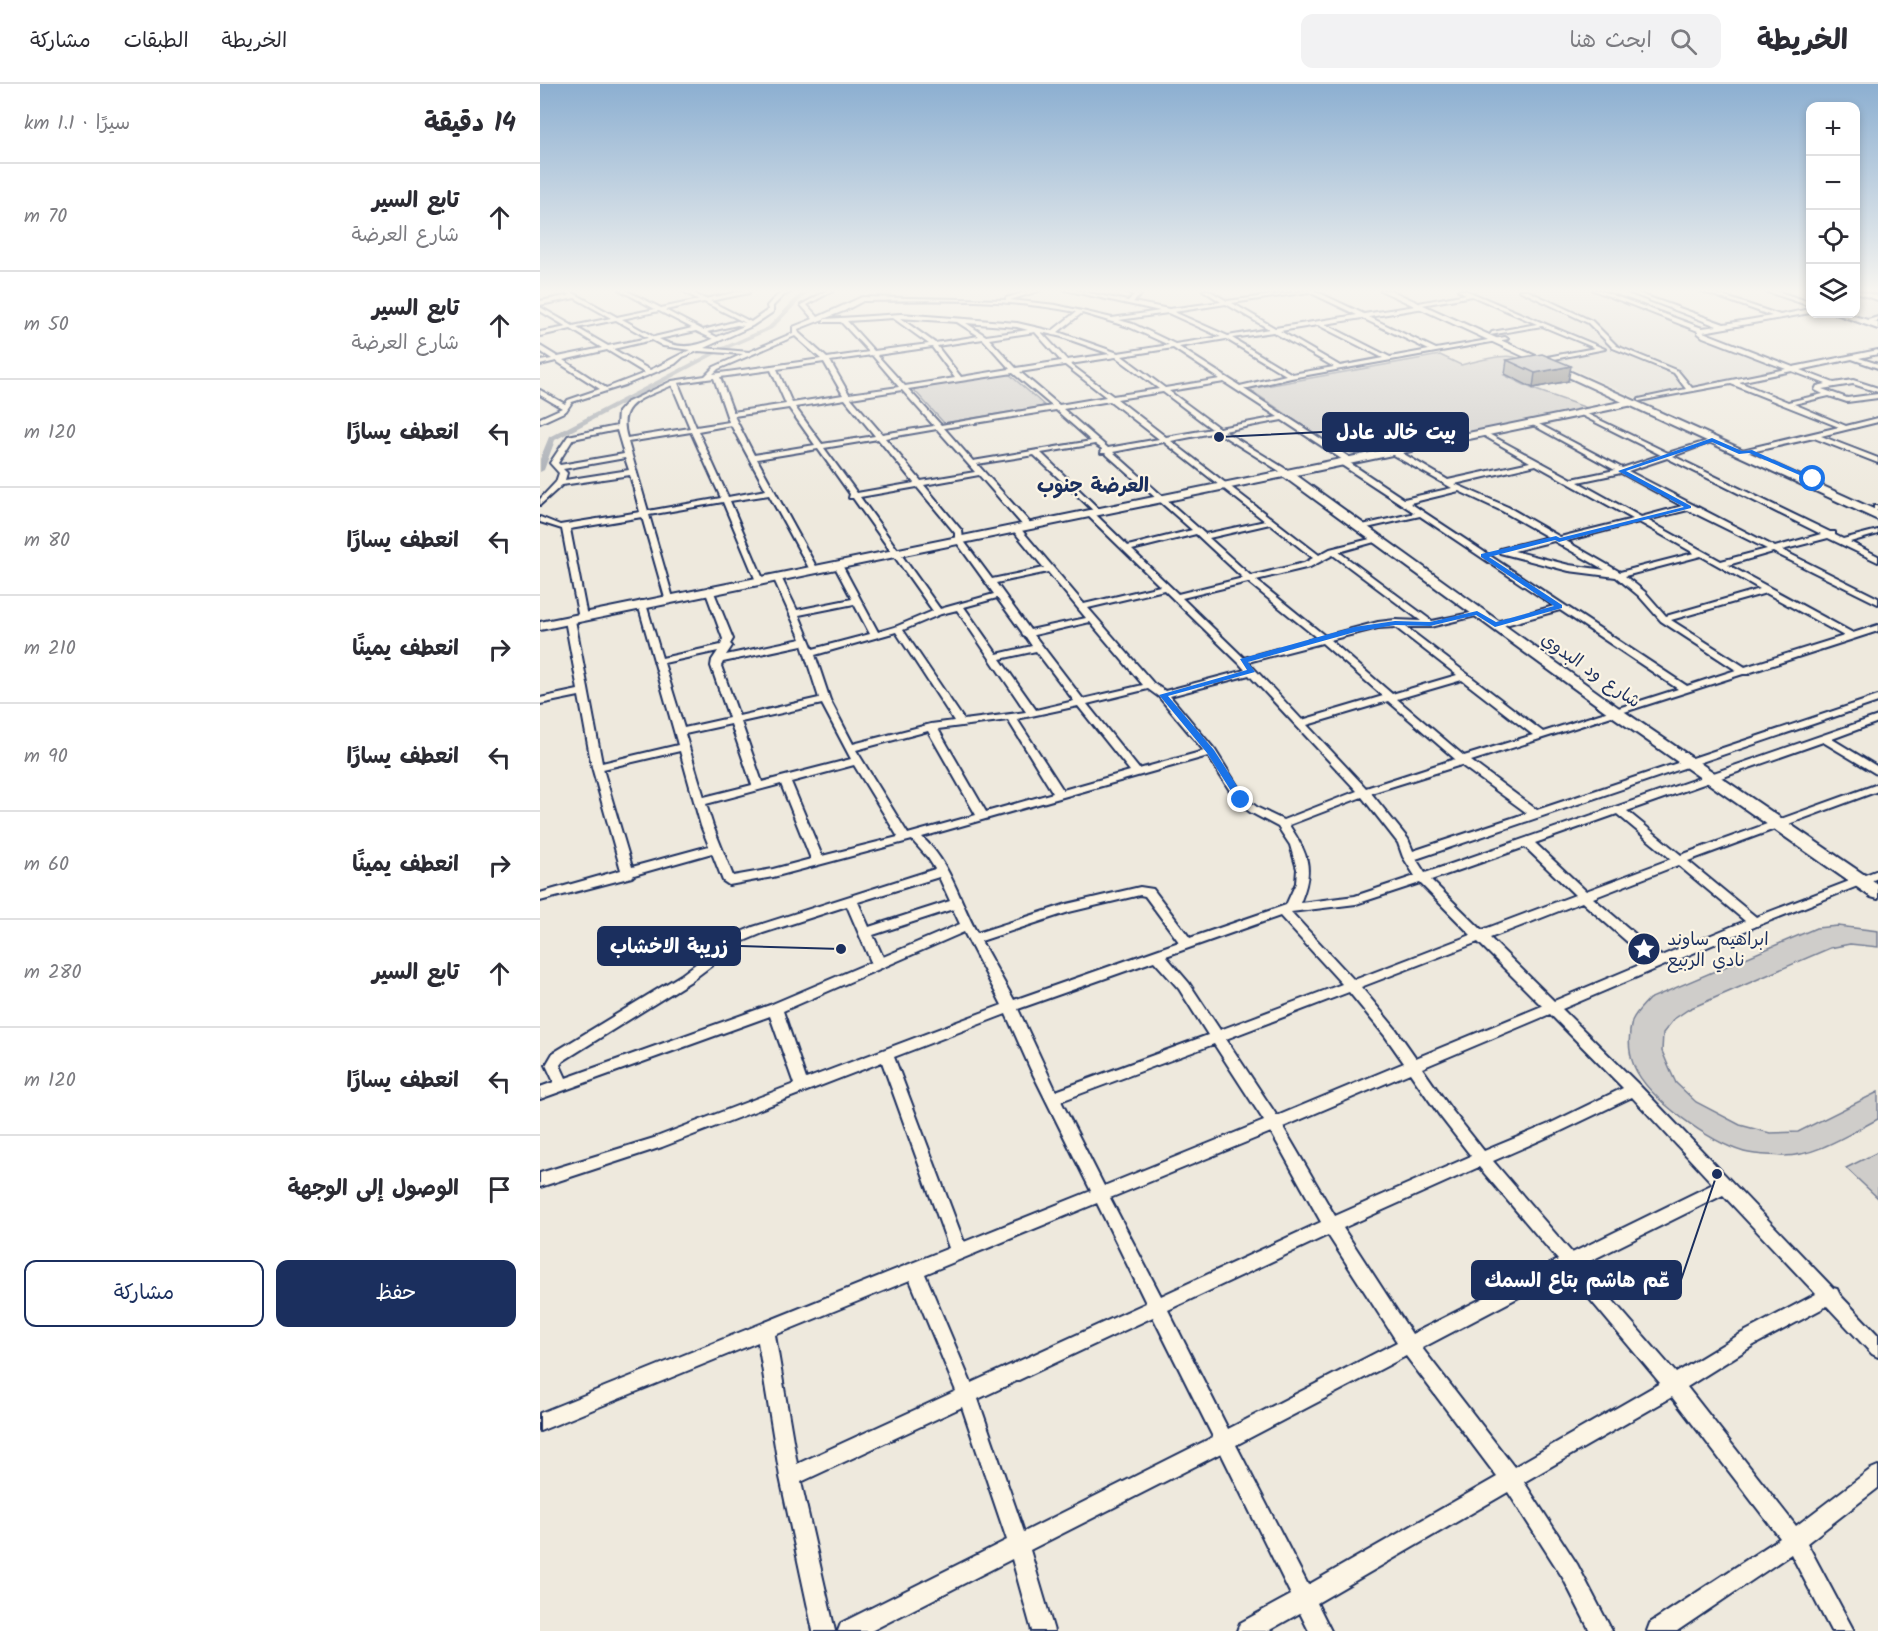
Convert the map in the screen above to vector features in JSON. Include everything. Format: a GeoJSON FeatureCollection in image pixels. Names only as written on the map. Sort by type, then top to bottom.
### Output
{"type":"FeatureCollection","features":[{"type":"Feature","properties":{"kind":"main road"},"geometry":{"type":"LineString","coordinates":[[1550,362],[1878,510]]}},
{"type":"Feature","properties":{"kind":"main road"},"geometry":{"type":"LineString","coordinates":[[1557,362],[1712,440],[1746,452]]}},
{"type":"Feature","properties":{"kind":"street"},"geometry":{"type":"LineString","coordinates":[[564,362],[605,390]]}},
{"type":"Feature","properties":{"kind":"street"},"geometry":{"type":"LineString","coordinates":[[632,362],[648,372]]}},
{"type":"Feature","properties":{"kind":"street"},"geometry":{"type":"LineString","coordinates":[[540,421],[564,410],[570,401],[605,390],[674,362]]}},
{"type":"Feature","properties":{"kind":"street"},"geometry":{"type":"LineString","coordinates":[[716,376],[708,373],[731,362]]}},
{"type":"Feature","properties":{"kind":"street"},"geometry":{"type":"LineString","coordinates":[[669,598],[646,513],[627,456],[625,440],[620,427],[621,412],[628,404],[674,382],[811,362]]}},
{"type":"Feature","properties":{"kind":"street"},"geometry":{"type":"LineString","coordinates":[[827,362],[847,397],[959,533],[959,540],[1078,704],[1137,773]]}},
{"type":"Feature","properties":{"kind":"street"},"geometry":{"type":"LineString","coordinates":[[882,362],[980,473],[1022,527],[1049,569],[1150,686],[1163,695],[1211,752],[1241,800],[1254,810],[1282,824],[1296,845],[1303,869],[1302,883],[1287,910]]}},
{"type":"Feature","properties":{"kind":"street"},"geometry":{"type":"LineString","coordinates":[[947,362],[959,379]]}},
{"type":"Feature","properties":{"kind":"street"},"geometry":{"type":"LineString","coordinates":[[1007,362],[1104,451],[1163,499],[1249,579],[1322,638],[1463,761],[1535,814]]}},
{"type":"Feature","properties":{"kind":"street"},"geometry":{"type":"LineString","coordinates":[[729,415],[1063,362]]}},
{"type":"Feature","properties":{"kind":"street"},"geometry":{"type":"LineString","coordinates":[[1064,362],[1318,558]]}},
{"type":"Feature","properties":{"kind":"street"},"geometry":{"type":"LineString","coordinates":[[1125,362],[1218,430],[1286,474]]}},
{"type":"Feature","properties":{"kind":"street"},"geometry":{"type":"LineString","coordinates":[[1198,362],[1223,380],[1241,388],[1402,502],[1687,690]]}},
{"type":"Feature","properties":{"kind":"street"},"geometry":{"type":"LineString","coordinates":[[1268,362],[1291,376]]}},
{"type":"Feature","properties":{"kind":"street"},"geometry":{"type":"LineString","coordinates":[[1330,362],[1340,368]]}},
{"type":"Feature","properties":{"kind":"street"},"geometry":{"type":"LineString","coordinates":[[1241,388],[1291,376],[1372,362]]}},
{"type":"Feature","properties":{"kind":"street"},"geometry":{"type":"LineString","coordinates":[[1652,362],[1676,372],[1690,390]]}},
{"type":"Feature","properties":{"kind":"street"},"geometry":{"type":"LineString","coordinates":[[1776,362],[1832,384]]}},
{"type":"Feature","properties":{"kind":"street"},"geometry":{"type":"LineString","coordinates":[[540,626],[1827,362]]}},
{"type":"Feature","properties":{"kind":"street"},"geometry":{"type":"LineString","coordinates":[[773,368],[790,405],[818,447],[938,612]]}},
{"type":"Feature","properties":{"kind":"street"},"geometry":{"type":"LineString","coordinates":[[716,376],[733,423],[814,570]]}},
{"type":"Feature","properties":{"kind":"street"},"geometry":{"type":"LineString","coordinates":[[752,458],[1223,380]]}},
{"type":"Feature","properties":{"kind":"street"},"geometry":{"type":"LineString","coordinates":[[1731,381],[1845,428]]}},
{"type":"Feature","properties":{"kind":"street"},"geometry":{"type":"LineString","coordinates":[[674,382],[692,430],[760,581]]}},
{"type":"Feature","properties":{"kind":"street"},"geometry":{"type":"LineString","coordinates":[[1876,387],[1853,382],[1832,384],[1819,387],[1818,390],[1827,395],[1848,400],[1878,396]]}},
{"type":"Feature","properties":{"kind":"street"},"geometry":{"type":"LineString","coordinates":[[540,392],[565,407]]}},
{"type":"Feature","properties":{"kind":"street"},"geometry":{"type":"LineString","coordinates":[[1787,404],[1827,395]]}},
{"type":"Feature","properties":{"kind":"street"},"geometry":{"type":"LineString","coordinates":[[1869,398],[1878,401]]}},
{"type":"Feature","properties":{"kind":"street"},"geometry":{"type":"LineString","coordinates":[[1581,413],[1832,534],[1842,542],[1878,559]]}},
{"type":"Feature","properties":{"kind":"street"},"geometry":{"type":"LineString","coordinates":[[1104,451],[1283,418]]}},
{"type":"Feature","properties":{"kind":"street"},"geometry":{"type":"LineString","coordinates":[[1746,452],[1876,421]]}},
{"type":"Feature","properties":{"kind":"street"},"geometry":{"type":"LineString","coordinates":[[625,440],[733,423]]}},
{"type":"Feature","properties":{"kind":"street"},"geometry":{"type":"LineString","coordinates":[[1533,423],[1689,507],[1878,601]]}},
{"type":"Feature","properties":{"kind":"street"},"geometry":{"type":"LineString","coordinates":[[620,427],[573,435],[567,440],[554,463],[561,467],[627,456]]}},
{"type":"Feature","properties":{"kind":"street"},"geometry":{"type":"LineString","coordinates":[[1483,433],[1853,637]]}},
{"type":"Feature","properties":{"kind":"street"},"geometry":{"type":"LineString","coordinates":[[1816,436],[1878,461]]}},
{"type":"Feature","properties":{"kind":"street"},"geometry":{"type":"LineString","coordinates":[[1569,482],[1621,471],[1712,440]]}},
{"type":"Feature","properties":{"kind":"street"},"geometry":{"type":"LineString","coordinates":[[972,464],[1095,442]]}},
{"type":"Feature","properties":{"kind":"street"},"geometry":{"type":"LineString","coordinates":[[1035,452],[1126,549],[1252,671],[1364,792],[1404,842],[1422,879],[1634,1089],[1831,1295],[1878,1348]]}},
{"type":"Feature","properties":{"kind":"street"},"geometry":{"type":"LineString","coordinates":[[1394,452],[1447,483],[1493,502],[1619,575],[1664,619],[1746,672]]}},
{"type":"Feature","properties":{"kind":"street"},"geometry":{"type":"LineString","coordinates":[[1447,483],[1536,463]]}},
{"type":"Feature","properties":{"kind":"street"},"geometry":{"type":"LineString","coordinates":[[540,503],[560,483],[563,473],[561,467]]}},
{"type":"Feature","properties":{"kind":"street"},"geometry":{"type":"LineString","coordinates":[[560,483],[632,471]]}},
{"type":"Feature","properties":{"kind":"street"},"geometry":{"type":"LineString","coordinates":[[852,496],[980,473]]}},
{"type":"Feature","properties":{"kind":"street","name":"شارع ود البدوي"},"geometry":{"type":"LineString","coordinates":[[1286,474],[1617,713],[1779,822],[1878,893]]}},
{"type":"Feature","properties":{"kind":"street"},"geometry":{"type":"LineString","coordinates":[[1402,502],[1459,489]]}},
{"type":"Feature","properties":{"kind":"street"},"geometry":{"type":"LineString","coordinates":[[540,519],[566,527],[771,492]]}},
{"type":"Feature","properties":{"kind":"street"},"geometry":{"type":"LineString","coordinates":[[1484,556],[1689,507]]}},
{"type":"Feature","properties":{"kind":"street"},"geometry":{"type":"LineString","coordinates":[[1360,528],[1420,514]]}},
{"type":"Feature","properties":{"kind":"street"},"geometry":{"type":"LineString","coordinates":[[1126,549],[1270,522]]}},
{"type":"Feature","properties":{"kind":"street"},"geometry":{"type":"LineString","coordinates":[[566,527],[582,692],[597,767],[628,874]]}},
{"type":"Feature","properties":{"kind":"street"},"geometry":{"type":"LineString","coordinates":[[1842,542],[1878,532]]}},
{"type":"Feature","properties":{"kind":"street"},"geometry":{"type":"LineString","coordinates":[[1720,564],[1832,534]]}},
{"type":"Feature","properties":{"kind":"street"},"geometry":{"type":"LineString","coordinates":[[1176,597],[1307,565],[1333,551],[1375,539]]}},
{"type":"Feature","properties":{"kind":"street"},"geometry":{"type":"LineString","coordinates":[[1333,551],[1430,624]]}},
{"type":"Feature","properties":{"kind":"street"},"geometry":{"type":"LineString","coordinates":[[1503,551],[1569,568],[1619,575],[1700,554]]}},
{"type":"Feature","properties":{"kind":"street"},"geometry":{"type":"LineString","coordinates":[[837,565],[876,636]]}},
{"type":"Feature","properties":{"kind":"street"},"geometry":{"type":"LineString","coordinates":[[990,582],[1049,569]]}},
{"type":"Feature","properties":{"kind":"street"},"geometry":{"type":"LineString","coordinates":[[777,577],[806,641],[825,700],[857,761],[910,837],[931,850],[943,872],[967,926],[976,938],[1052,1098],[1320,1631]]}},
{"type":"Feature","properties":{"kind":"street"},"geometry":{"type":"LineString","coordinates":[[1082,607],[1167,587]]}},
{"type":"Feature","properties":{"kind":"street"},"geometry":{"type":"LineString","coordinates":[[709,590],[728,639],[727,646],[717,660]]}},
{"type":"Feature","properties":{"kind":"street"},"geometry":{"type":"LineString","coordinates":[[1664,619],[1767,590]]}},
{"type":"Feature","properties":{"kind":"street"},"geometry":{"type":"LineString","coordinates":[[810,653],[876,636],[958,605],[999,595]]}},
{"type":"Feature","properties":{"kind":"street"},"geometry":{"type":"LineString","coordinates":[[795,614],[855,601]]}},
{"type":"Feature","properties":{"kind":"street"},"geometry":{"type":"LineString","coordinates":[[642,604],[715,848],[727,878],[735,881],[910,837],[1211,752]]}},
{"type":"Feature","properties":{"kind":"street"},"geometry":{"type":"LineString","coordinates":[[958,605],[1033,714]]}},
{"type":"Feature","properties":{"kind":"street"},"geometry":{"type":"LineString","coordinates":[[1495,625],[1560,607]]}},
{"type":"Feature","properties":{"kind":"street"},"geometry":{"type":"LineString","coordinates":[[1242,661],[1370,626],[1395,623],[1430,624],[1477,613]]}},
{"type":"Feature","properties":{"kind":"street"},"geometry":{"type":"LineString","coordinates":[[1026,634],[1092,619]]}},
{"type":"Feature","properties":{"kind":"street"},"geometry":{"type":"LineString","coordinates":[[1395,623],[1542,736]]}},
{"type":"Feature","properties":{"kind":"street"},"geometry":{"type":"LineString","coordinates":[[1282,824],[1364,792],[1878,628]]}},
{"type":"Feature","properties":{"kind":"street"},"geometry":{"type":"LineString","coordinates":[[898,629],[960,722]]}},
{"type":"Feature","properties":{"kind":"street"},"geometry":{"type":"LineString","coordinates":[[717,660],[806,641]]}},
{"type":"Feature","properties":{"kind":"street"},"geometry":{"type":"LineString","coordinates":[[660,661],[727,646]]}},
{"type":"Feature","properties":{"kind":"street"},"geometry":{"type":"LineString","coordinates":[[994,658],[1036,648]]}},
{"type":"Feature","properties":{"kind":"street"},"geometry":{"type":"LineString","coordinates":[[717,660],[758,788]]}},
{"type":"Feature","properties":{"kind":"street"},"geometry":{"type":"LineString","coordinates":[[1163,695],[1252,671]]}},
{"type":"Feature","properties":{"kind":"street"},"geometry":{"type":"LineString","coordinates":[[1299,724],[1464,676]]}},
{"type":"Feature","properties":{"kind":"street"},"geometry":{"type":"LineString","coordinates":[[850,748],[960,722],[1033,714],[1150,686]]}},
{"type":"Feature","properties":{"kind":"street"},"geometry":{"type":"LineString","coordinates":[[540,701],[582,692]]}},
{"type":"Feature","properties":{"kind":"street"},"geometry":{"type":"LineString","coordinates":[[1409,856],[1878,699]]}},
{"type":"Feature","properties":{"kind":"street"},"geometry":{"type":"LineString","coordinates":[[680,732],[825,700]]}},
{"type":"Feature","properties":{"kind":"street"},"geometry":{"type":"LineString","coordinates":[[1011,717],[1060,795]]}},
{"type":"Feature","properties":{"kind":"street"},"geometry":{"type":"LineString","coordinates":[[540,1180],[657,1143],[1010,1007],[1187,943],[1287,910],[1356,900],[1422,879],[1878,718]]}},
{"type":"Feature","properties":{"kind":"street"},"geometry":{"type":"LineString","coordinates":[[931,728],[983,817]]}},
{"type":"Feature","properties":{"kind":"street"},"geometry":{"type":"LineString","coordinates":[[1824,738],[1878,772]]}},
{"type":"Feature","properties":{"kind":"street"},"geometry":{"type":"LineString","coordinates":[[597,767],[684,747]]}},
{"type":"Feature","properties":{"kind":"street"},"geometry":{"type":"LineString","coordinates":[[700,802],[857,761]]}},
{"type":"Feature","properties":{"kind":"street"},"geometry":{"type":"LineString","coordinates":[[785,780],[818,861]]}},
{"type":"Feature","properties":{"kind":"street"},"geometry":{"type":"LineString","coordinates":[[1052,1098],[1216,1038],[1779,822],[1878,787]]}},
{"type":"Feature","properties":{"kind":"street"},"geometry":{"type":"LineString","coordinates":[[1618,809],[1754,922]]}},
{"type":"Feature","properties":{"kind":"street"},"geometry":{"type":"LineString","coordinates":[[1527,842],[1583,897],[1659,962]]}},
{"type":"Feature","properties":{"kind":"street"},"geometry":{"type":"LineString","coordinates":[[541,896],[628,874],[715,848]]}},
{"type":"Feature","properties":{"kind":"street"},"geometry":{"type":"LineString","coordinates":[[562,1086],[553,1065],[558,1057],[686,978],[739,939],[758,930],[943,872]]}},
{"type":"Feature","properties":{"kind":"street"},"geometry":{"type":"LineString","coordinates":[[540,1422],[1274,1125],[1413,1064],[1754,922],[1878,874]]}},
{"type":"Feature","properties":{"kind":"street"},"geometry":{"type":"LineString","coordinates":[[976,938],[1077,905],[1140,891],[1149,892],[1187,943]]}},
{"type":"Feature","properties":{"kind":"street"},"geometry":{"type":"LineString","coordinates":[[852,902],[879,964]]}},
{"type":"Feature","properties":{"kind":"street"},"geometry":{"type":"LineString","coordinates":[[866,933],[957,903]]}},
{"type":"Feature","properties":{"kind":"street"},"geometry":{"type":"LineString","coordinates":[[1287,910],[1352,986],[1413,1064],[1445,1112],[1482,1159],[1674,1385],[1794,1540],[1843,1631]]}},
{"type":"Feature","properties":{"kind":"street"},"geometry":{"type":"LineString","coordinates":[[540,1093],[775,1009],[967,926]]}},
{"type":"Feature","properties":{"kind":"street"},"geometry":{"type":"LineString","coordinates":[[1156,954],[1184,986],[1274,1125],[1332,1226],[1409,1346],[1510,1478],[1570,1571],[1601,1631]]}},
{"type":"Feature","properties":{"kind":"street"},"geometry":{"type":"LineString","coordinates":[[775,1009],[802,1087]]}},
{"type":"Feature","properties":{"kind":"street"},"geometry":{"type":"LineString","coordinates":[[886,1054],[959,1252]]}},
{"type":"Feature","properties":{"kind":"street"},"geometry":{"type":"LineString","coordinates":[[790,1477],[1061,1353],[1156,1306],[1634,1089]]}},
{"type":"Feature","properties":{"kind":"street"},"geometry":{"type":"LineString","coordinates":[[849,1631],[1409,1346],[1568,1262],[1725,1186]]}},
{"type":"Feature","properties":{"kind":"street"},"geometry":{"type":"LineString","coordinates":[[915,1271],[967,1395],[1019,1546],[1043,1631]]}},
{"type":"Feature","properties":{"kind":"street"},"geometry":{"type":"LineString","coordinates":[[1248,1631],[1748,1340],[1831,1295]]}},
{"type":"Feature","properties":{"kind":"street"},"geometry":{"type":"LineString","coordinates":[[765,1331],[790,1477],[824,1631]]}},
{"type":"Feature","properties":{"kind":"street"},"geometry":{"type":"LineString","coordinates":[[1658,1631],[1794,1540],[1878,1476]]}},
{"type":"Feature","properties":{"kind":"shaded area"},"geometry":{"type":"Polygon","coordinates":[[[1400,362],[1455,362],[1461,365],[1472,362],[1525,362],[1536,368],[1504,375],[1533,389],[1593,410],[1358,455],[1339,450],[1249,389],[1400,362]]]}},
{"type":"Feature","properties":{"kind":"shaded area"},"geometry":{"type":"Polygon","coordinates":[[[1558,362],[1776,362],[1795,369],[1641,400],[1558,362]]]}},
{"type":"Feature","properties":{"kind":"shaded area"},"geometry":{"type":"Polygon","coordinates":[[[1009,374],[1045,406],[944,423],[913,389],[1009,374]]]}},
{"type":"Feature","properties":{"kind":"shaded area"},"geometry":{"type":"Polygon","coordinates":[[[1838,926],[1878,931],[1878,947],[1850,944],[1830,948],[1689,1009],[1674,1019],[1663,1033],[1662,1051],[1676,1083],[1696,1102],[1740,1125],[1770,1133],[1798,1132],[1878,1092],[1878,1119],[1831,1144],[1806,1153],[1781,1156],[1744,1152],[1714,1139],[1681,1118],[1641,1079],[1631,1055],[1630,1032],[1637,1012],[1649,999],[1816,928],[1838,926]]]}},
{"type":"Feature","properties":{"kind":"shaded area"},"geometry":{"type":"Polygon","coordinates":[[[1878,1152],[1878,1198],[1846,1168],[1878,1152]]]}},
{"type":"Feature","properties":{"kind":"building"},"geometry":{"type":"Polygon","coordinates":[[[1512,362],[1562,362],[1571,366],[1535,373],[1512,362]]]}},
{"type":"Feature","properties":{"kind":"waterway"},"geometry":{"type":"LineString","coordinates":[[540,470],[552,439],[697,362]]}},
{"type":"Feature","properties":{"kind":"place","name":"بيت خالد عادل"},"geometry":{"type":"Point","coordinates":[1219,437]}},
{"type":"Feature","properties":{"kind":"place","name":"زريبة الاخشاب"},"geometry":{"type":"Point","coordinates":[841,949]}},
{"type":"Feature","properties":{"kind":"place","name":"ابراهيم ساوند نادي الربيع"},"geometry":{"type":"Point","coordinates":[1644,949]}},
{"type":"Feature","properties":{"kind":"place","name":"عّم هاشم بتاع السمك"},"geometry":{"type":"Point","coordinates":[1717,1174]}},
{"type":"Feature","properties":{"kind":"district","name":"العرضة جنوب"},"geometry":{"type":"Point","coordinates":[1093,485]}},
{"type":"Feature","properties":{"kind":"route"},"geometry":{"type":"LineString","coordinates":[[1241,800],[1211,752],[1163,695],[1252,671],[1242,661],[1354,629],[1395,623],[1430,624],[1477,613],[1495,625],[1560,607],[1484,556],[1556,538],[1559,540],[1689,507],[1621,471],[1665,455],[1712,440],[1741,453],[1750,451],[1813,479]]}}]}
